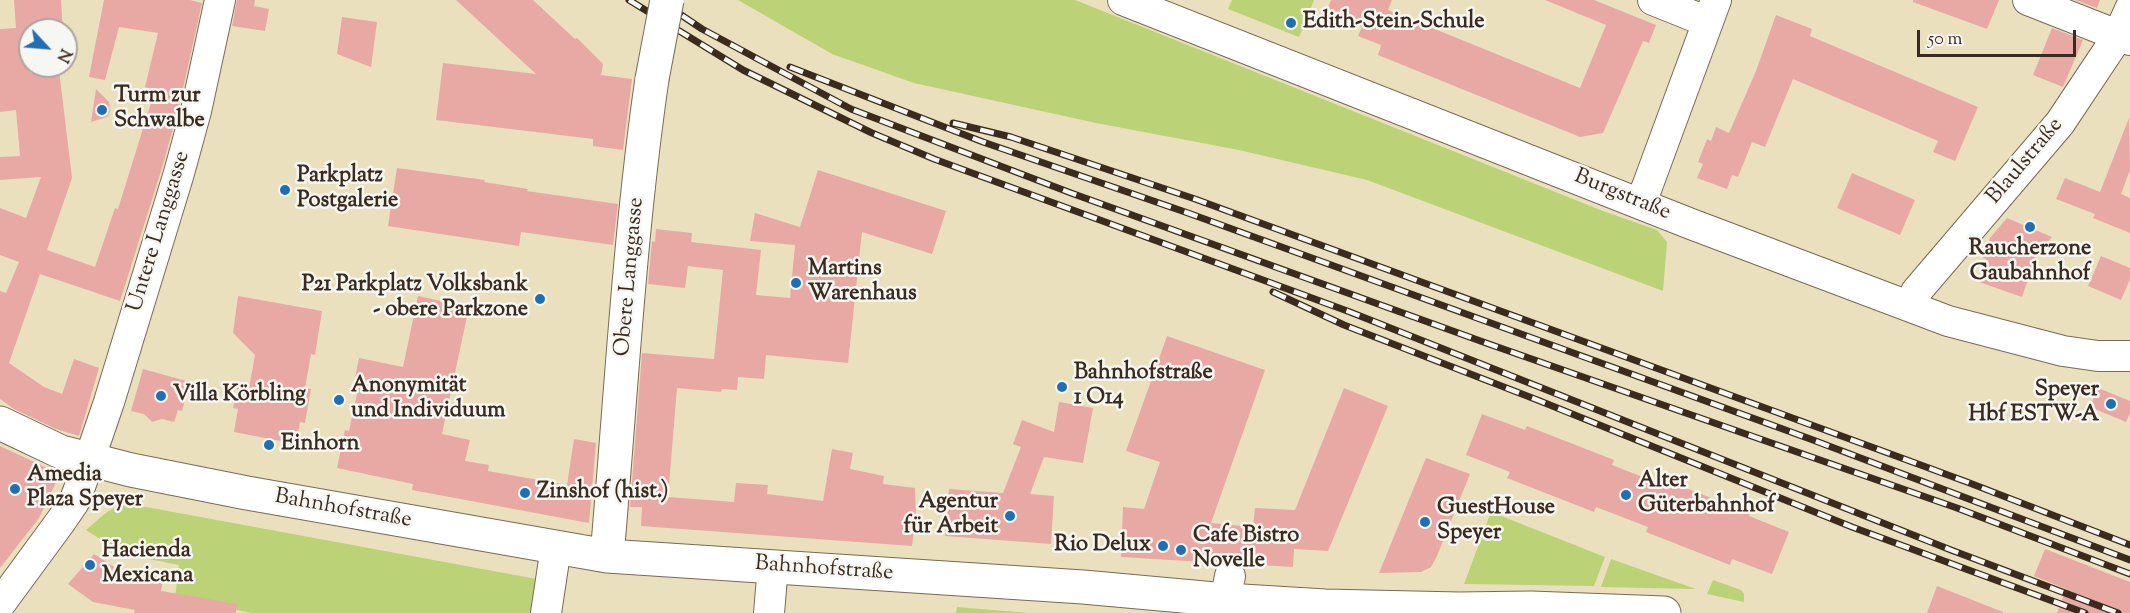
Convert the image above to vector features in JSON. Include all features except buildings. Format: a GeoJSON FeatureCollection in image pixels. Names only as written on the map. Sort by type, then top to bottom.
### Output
{"type":"FeatureCollection","features":[{"type":"Feature","properties":{"kind":"main road","name":"Obere Langgasse"},"geometry":{"type":"LineString","coordinates":[[607,556],[630,270],[643,142],[667,0]]}},
{"type":"Feature","properties":{"kind":"main road","name":"Bahnhofstraße"},"geometry":{"type":"LineString","coordinates":[[0,423],[44,445],[90,461],[247,493],[607,556],[1083,587],[1325,606],[1447,611],[1531,608],[1664,613]]}},
{"type":"Feature","properties":{"kind":"street","name":"Untere Langgasse"},"geometry":{"type":"LineString","coordinates":[[0,604],[74,502],[90,461],[179,173],[196,111],[220,0]]}},
{"type":"Feature","properties":{"kind":"street","name":"Burgstraße"},"geometry":{"type":"LineString","coordinates":[[1124,0],[1909,306],[1960,324],[2063,351],[2098,356],[2130,356]]}},
{"type":"Feature","properties":{"kind":"street"},"geometry":{"type":"LineString","coordinates":[[1640,203],[1712,11],[1653,0]]}},
{"type":"Feature","properties":{"kind":"street"},"geometry":{"type":"LineString","coordinates":[[2028,0],[2126,28]]}},
{"type":"Feature","properties":{"kind":"street","name":"Blaulstraße"},"geometry":{"type":"LineString","coordinates":[[1909,306],[1916,292],[2060,123],[2126,28]]}},
{"type":"Feature","properties":{"kind":"street"},"geometry":{"type":"LineString","coordinates":[[546,613],[556,547]]}},
{"type":"Feature","properties":{"kind":"street"},"geometry":{"type":"LineString","coordinates":[[769,613],[773,566]]}},
{"type":"Feature","properties":{"kind":"green space"},"geometry":{"type":"Polygon","coordinates":[[[738,0],[1075,0],[1603,211],[1657,230],[1667,242],[1663,291],[1367,180],[1239,150],[1096,123],[914,83],[832,54],[738,0]]]}},
{"type":"Feature","properties":{"kind":"green space","name":"Edith-Stein-Schule"},"geometry":{"type":"Polygon","coordinates":[[[1232,0],[1314,0],[1299,37],[1228,9],[1232,0]]]}},
{"type":"Feature","properties":{"kind":"green space"},"geometry":{"type":"Polygon","coordinates":[[[130,504],[542,580],[537,613],[252,613],[175,598],[179,565],[123,554],[86,530],[116,507],[130,504]]]}},
{"type":"Feature","properties":{"kind":"green space"},"geometry":{"type":"Polygon","coordinates":[[[1491,512],[1605,557],[1594,586],[1464,584],[1491,512]]]}},
{"type":"Feature","properties":{"kind":"green space"},"geometry":{"type":"Polygon","coordinates":[[[1611,559],[1696,589],[1601,587],[1611,559]]]}},
{"type":"Feature","properties":{"kind":"green space"},"geometry":{"type":"Polygon","coordinates":[[[1713,580],[1741,590],[1744,594],[1744,602],[1707,594],[1713,580]]]}},
{"type":"Feature","properties":{"kind":"green space"},"geometry":{"type":"Polygon","coordinates":[[[957,607],[1028,613],[956,613],[957,607]]]}},
{"type":"Feature","properties":{"kind":"railway"},"geometry":{"type":"LineString","coordinates":[[629,0],[743,70],[872,133],[934,159],[1350,312],[1951,550],[2118,613]]}},
{"type":"Feature","properties":{"kind":"railway"},"geometry":{"type":"LineString","coordinates":[[659,0],[702,29],[851,109],[1071,193],[1486,343],[1957,508],[2130,574]]}},
{"type":"Feature","properties":{"kind":"railway"},"geometry":{"type":"LineString","coordinates":[[790,67],[983,142],[1188,213],[1813,440],[2130,560]]}},
{"type":"Feature","properties":{"kind":"railway"},"geometry":{"type":"LineString","coordinates":[[953,123],[1011,137],[1195,199],[1967,482],[2130,545]]}},
{"type":"Feature","properties":{"kind":"railway"},"geometry":{"type":"LineString","coordinates":[[1273,292],[1344,325],[1852,527],[2085,613]]}},
{"type":"Feature","properties":{"kind":"place","name":"Edith-Stein-Schule"},"geometry":{"type":"Point","coordinates":[1291,23]}},
{"type":"Feature","properties":{"kind":"place","name":"Turm zur Schwalbe"},"geometry":{"type":"Point","coordinates":[102,110]}},
{"type":"Feature","properties":{"kind":"place","name":"Parkplatz Postgalerie"},"geometry":{"type":"Point","coordinates":[285,190]}},
{"type":"Feature","properties":{"kind":"place","name":"Raucherzone Gaubahnhof"},"geometry":{"type":"Point","coordinates":[2030,227]}},
{"type":"Feature","properties":{"kind":"place","name":"Martins Warenhaus"},"geometry":{"type":"Point","coordinates":[796,283]}},
{"type":"Feature","properties":{"kind":"place","name":"P21 Parkplatz Volksbank - obere Parkzone"},"geometry":{"type":"Point","coordinates":[540,299]}},
{"type":"Feature","properties":{"kind":"place","name":"Bahnhofstraße 1 O14"},"geometry":{"type":"Point","coordinates":[1062,387]}},
{"type":"Feature","properties":{"kind":"place","name":"Villa Körbling"},"geometry":{"type":"Point","coordinates":[161,396]}},
{"type":"Feature","properties":{"kind":"place","name":"Anonymität und Individuum"},"geometry":{"type":"Point","coordinates":[339,400]}},
{"type":"Feature","properties":{"kind":"place","name":"Speyer Hbf ESTW-A"},"geometry":{"type":"Point","coordinates":[2111,404]}},
{"type":"Feature","properties":{"kind":"place","name":"Einhorn"},"geometry":{"type":"Point","coordinates":[269,445]}},
{"type":"Feature","properties":{"kind":"place","name":"Amedia Plaza Speyer"},"geometry":{"type":"Point","coordinates":[15,489]}},
{"type":"Feature","properties":{"kind":"place","name":"Zinshof (hist.)"},"geometry":{"type":"Point","coordinates":[525,493]}},
{"type":"Feature","properties":{"kind":"place","name":"Alter Güterbahnhof"},"geometry":{"type":"Point","coordinates":[1626,495]}},
{"type":"Feature","properties":{"kind":"place","name":"Agentur für Arbeit"},"geometry":{"type":"Point","coordinates":[1010,516]}},
{"type":"Feature","properties":{"kind":"place","name":"GuestHouse Speyer"},"geometry":{"type":"Point","coordinates":[1425,522]}},
{"type":"Feature","properties":{"kind":"place","name":"Rio Delux"},"geometry":{"type":"Point","coordinates":[1163,546]}},
{"type":"Feature","properties":{"kind":"place","name":"Cafe Bistro Novelle"},"geometry":{"type":"Point","coordinates":[1181,550]}},
{"type":"Feature","properties":{"kind":"place","name":"Hacienda Mexicana"},"geometry":{"type":"Point","coordinates":[90,565]}}]}
